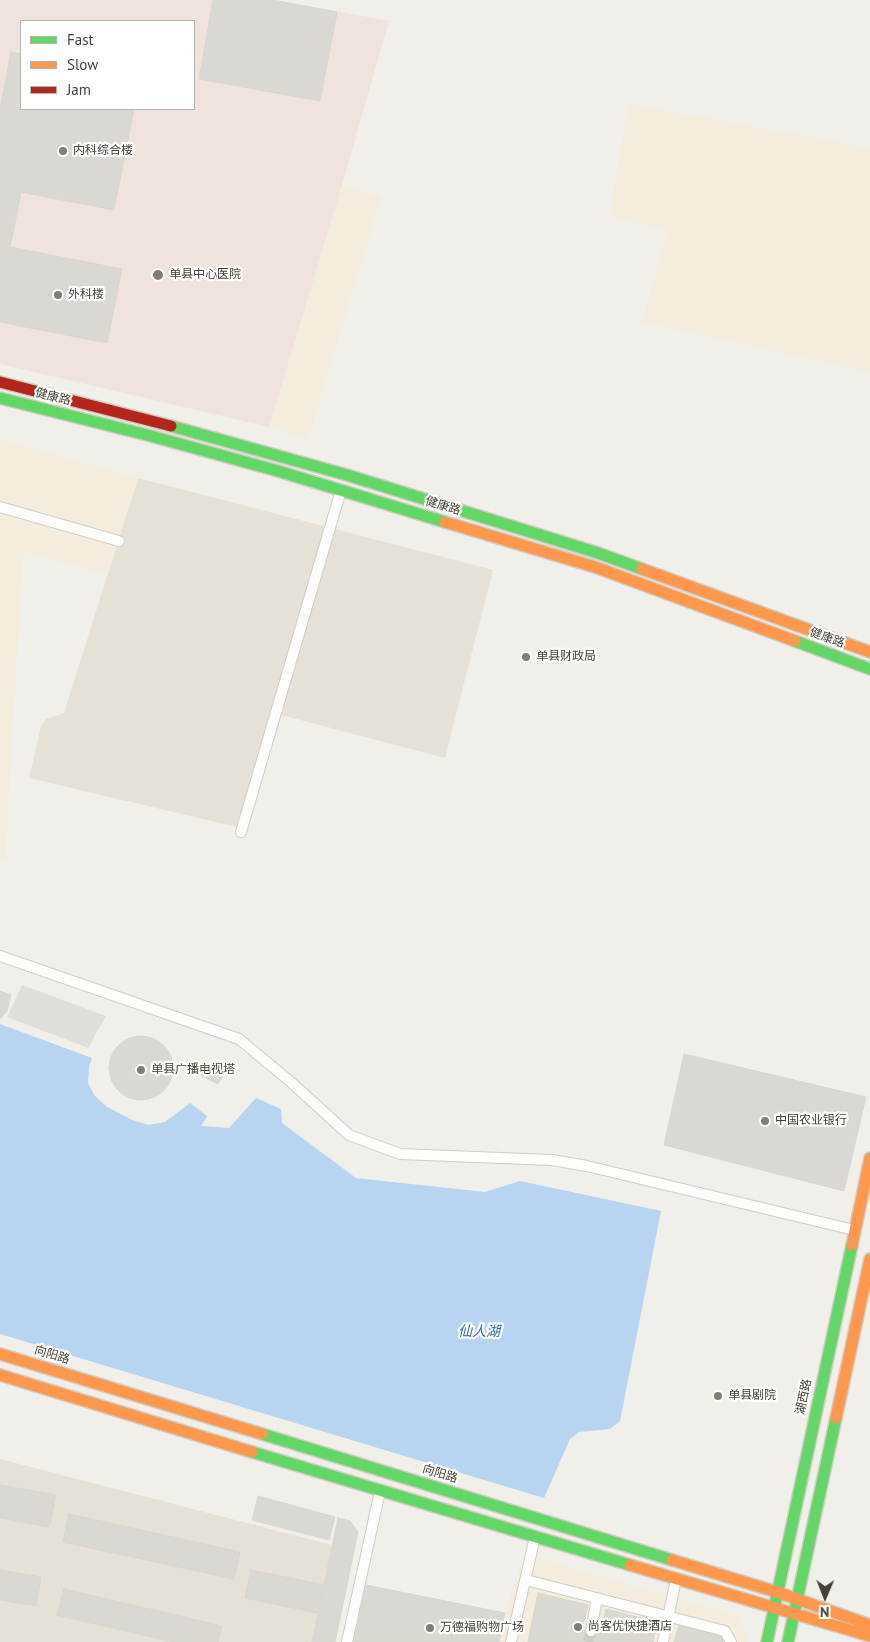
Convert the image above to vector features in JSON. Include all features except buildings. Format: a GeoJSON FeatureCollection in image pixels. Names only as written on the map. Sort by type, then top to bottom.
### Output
{"type":"FeatureCollection","features":[{"type":"Feature","properties":{"kind":"main road","name":"健康路"},"geometry":{"type":"LineString","coordinates":[[0,382],[265,452],[384,486],[598,553],[870,652]]}},
{"type":"Feature","properties":{"kind":"main road","name":"健康路"},"geometry":{"type":"LineString","coordinates":[[0,398],[151,436],[341,490],[595,567],[870,669]]}},
{"type":"Feature","properties":{"kind":"main road","name":"湖西路"},"geometry":{"type":"LineString","coordinates":[[766,1642],[870,1158]]}},
{"type":"Feature","properties":{"kind":"main road"},"geometry":{"type":"LineString","coordinates":[[788,1642],[865,1304],[870,1259]]}},
{"type":"Feature","properties":{"kind":"main road","name":"向阳路"},"geometry":{"type":"LineString","coordinates":[[0,1354],[777,1592],[870,1625]]}},
{"type":"Feature","properties":{"kind":"main road"},"geometry":{"type":"LineString","coordinates":[[0,1375],[380,1491],[870,1636]]}},
{"type":"Feature","properties":{"kind":"street"},"geometry":{"type":"LineString","coordinates":[[242,832],[341,490]]}},
{"type":"Feature","properties":{"kind":"street"},"geometry":{"type":"LineString","coordinates":[[0,507],[119,541]]}},
{"type":"Feature","properties":{"kind":"street"},"geometry":{"type":"LineString","coordinates":[[0,956],[238,1038],[292,1083],[349,1135],[400,1154],[552,1160],[587,1166],[854,1230]]}},
{"type":"Feature","properties":{"kind":"street"},"geometry":{"type":"LineString","coordinates":[[348,1642],[380,1491]]}},
{"type":"Feature","properties":{"kind":"street"},"geometry":{"type":"LineString","coordinates":[[511,1642],[535,1537]]}},
{"type":"Feature","properties":{"kind":"street"},"geometry":{"type":"LineString","coordinates":[[663,1642],[676,1579]]}},
{"type":"Feature","properties":{"kind":"street"},"geometry":{"type":"LineString","coordinates":[[526,1580],[725,1631],[731,1642]]}},
{"type":"Feature","properties":{"kind":"street"},"geometry":{"type":"LineString","coordinates":[[590,1632],[597,1598]]}},
{"type":"Feature","properties":{"kind":"shaded area","name":"单县中心医院"},"geometry":{"type":"Polygon","coordinates":[[[0,0],[277,0],[389,21],[269,427],[0,364],[0,0]]]}},
{"type":"Feature","properties":{"kind":"shaded area"},"geometry":{"type":"Polygon","coordinates":[[[629,104],[870,148],[870,372],[642,322],[668,230],[609,217],[629,104]]]}},
{"type":"Feature","properties":{"kind":"shaded area"},"geometry":{"type":"Polygon","coordinates":[[[342,185],[381,197],[308,439],[269,427],[342,185]]]}},
{"type":"Feature","properties":{"kind":"shaded area"},"geometry":{"type":"Polygon","coordinates":[[[0,439],[138,478],[108,574],[23,552],[5,860],[0,859],[0,439]]]}},
{"type":"Feature","properties":{"kind":"shaded area"},"geometry":{"type":"Polygon","coordinates":[[[138,478],[493,570],[445,758],[270,712],[237,827],[29,778],[41,726],[46,719],[64,713],[138,478]]]}},
{"type":"Feature","properties":{"kind":"shaded area"},"geometry":{"type":"Polygon","coordinates":[[[22,985],[106,1016],[88,1048],[7,1017],[22,985]]]}},
{"type":"Feature","properties":{"kind":"shaded area"},"geometry":{"type":"Polygon","coordinates":[[[0,1459],[332,1545],[312,1642],[0,1642],[0,1459]]]}},
{"type":"Feature","properties":{"kind":"shaded area"},"geometry":{"type":"Polygon","coordinates":[[[525,1554],[737,1616],[748,1638],[747,1642],[499,1642],[505,1613],[525,1554]]]}},
{"type":"Feature","properties":{"kind":"water","name":"仙人湖"},"geometry":{"type":"Polygon","coordinates":[[[0,1024],[92,1058],[89,1067],[88,1083],[95,1096],[107,1107],[132,1120],[148,1125],[165,1122],[190,1103],[207,1116],[201,1126],[229,1128],[256,1098],[281,1109],[282,1123],[356,1178],[485,1192],[520,1181],[661,1211],[620,1421],[610,1429],[579,1432],[570,1439],[544,1498],[0,1334],[0,1024]]]}},
{"type":"Feature","properties":{"kind":"tunnel"},"geometry":{"type":"LineString","coordinates":[[588,1642],[591,1631]]}},
{"type":"Feature","properties":{"kind":"traffic: fast"},"geometry":{"type":"LineString","coordinates":[[0,398],[151,436],[278,471],[445,522]]}},
{"type":"Feature","properties":{"kind":"traffic: fast"},"geometry":{"type":"LineString","coordinates":[[171,426],[347,475],[598,553],[642,569]]}},
{"type":"Feature","properties":{"kind":"traffic: fast"},"geometry":{"type":"LineString","coordinates":[[795,641],[870,669]]}},
{"type":"Feature","properties":{"kind":"traffic: fast"},"geometry":{"type":"LineString","coordinates":[[767,1642],[852,1245]]}},
{"type":"Feature","properties":{"kind":"traffic: fast"},"geometry":{"type":"LineString","coordinates":[[788,1642],[836,1418]]}},
{"type":"Feature","properties":{"kind":"traffic: fast"},"geometry":{"type":"LineString","coordinates":[[262,1434],[672,1560]]}},
{"type":"Feature","properties":{"kind":"traffic: fast"},"geometry":{"type":"LineString","coordinates":[[252,1452],[630,1565]]}},
{"type":"Feature","properties":{"kind":"traffic: slow"},"geometry":{"type":"LineString","coordinates":[[445,522],[595,567],[795,641]]}},
{"type":"Feature","properties":{"kind":"traffic: slow"},"geometry":{"type":"LineString","coordinates":[[642,569],[870,652]]}},
{"type":"Feature","properties":{"kind":"traffic: slow"},"geometry":{"type":"LineString","coordinates":[[852,1245],[870,1158]]}},
{"type":"Feature","properties":{"kind":"traffic: slow"},"geometry":{"type":"LineString","coordinates":[[836,1418],[870,1259]]}},
{"type":"Feature","properties":{"kind":"traffic: slow"},"geometry":{"type":"LineString","coordinates":[[0,1354],[262,1434]]}},
{"type":"Feature","properties":{"kind":"traffic: slow"},"geometry":{"type":"LineString","coordinates":[[0,1375],[252,1452]]}},
{"type":"Feature","properties":{"kind":"traffic: slow"},"geometry":{"type":"LineString","coordinates":[[672,1560],[777,1592],[870,1625]]}},
{"type":"Feature","properties":{"kind":"traffic: slow"},"geometry":{"type":"LineString","coordinates":[[630,1565],[870,1636]]}},
{"type":"Feature","properties":{"kind":"traffic: jam"},"geometry":{"type":"LineString","coordinates":[[0,382],[171,426]]}},
{"type":"Feature","properties":{"kind":"place","name":"内科综合楼"},"geometry":{"type":"Point","coordinates":[63,151]}},
{"type":"Feature","properties":{"kind":"place","name":"单县中心医院"},"geometry":{"type":"Point","coordinates":[158,275]}},
{"type":"Feature","properties":{"kind":"place","name":"外科楼"},"geometry":{"type":"Point","coordinates":[58,295]}},
{"type":"Feature","properties":{"kind":"place","name":"单县财政局"},"geometry":{"type":"Point","coordinates":[526,657]}},
{"type":"Feature","properties":{"kind":"place","name":"单县广播电视塔"},"geometry":{"type":"Point","coordinates":[141,1070]}},
{"type":"Feature","properties":{"kind":"place","name":"中国农业银行"},"geometry":{"type":"Point","coordinates":[765,1121]}},
{"type":"Feature","properties":{"kind":"place","name":"单县剧院"},"geometry":{"type":"Point","coordinates":[718,1396]}},
{"type":"Feature","properties":{"kind":"place","name":"尚客优快捷酒店"},"geometry":{"type":"Point","coordinates":[578,1627]}},
{"type":"Feature","properties":{"kind":"place","name":"万德福购物广场"},"geometry":{"type":"Point","coordinates":[430,1628]}}]}
